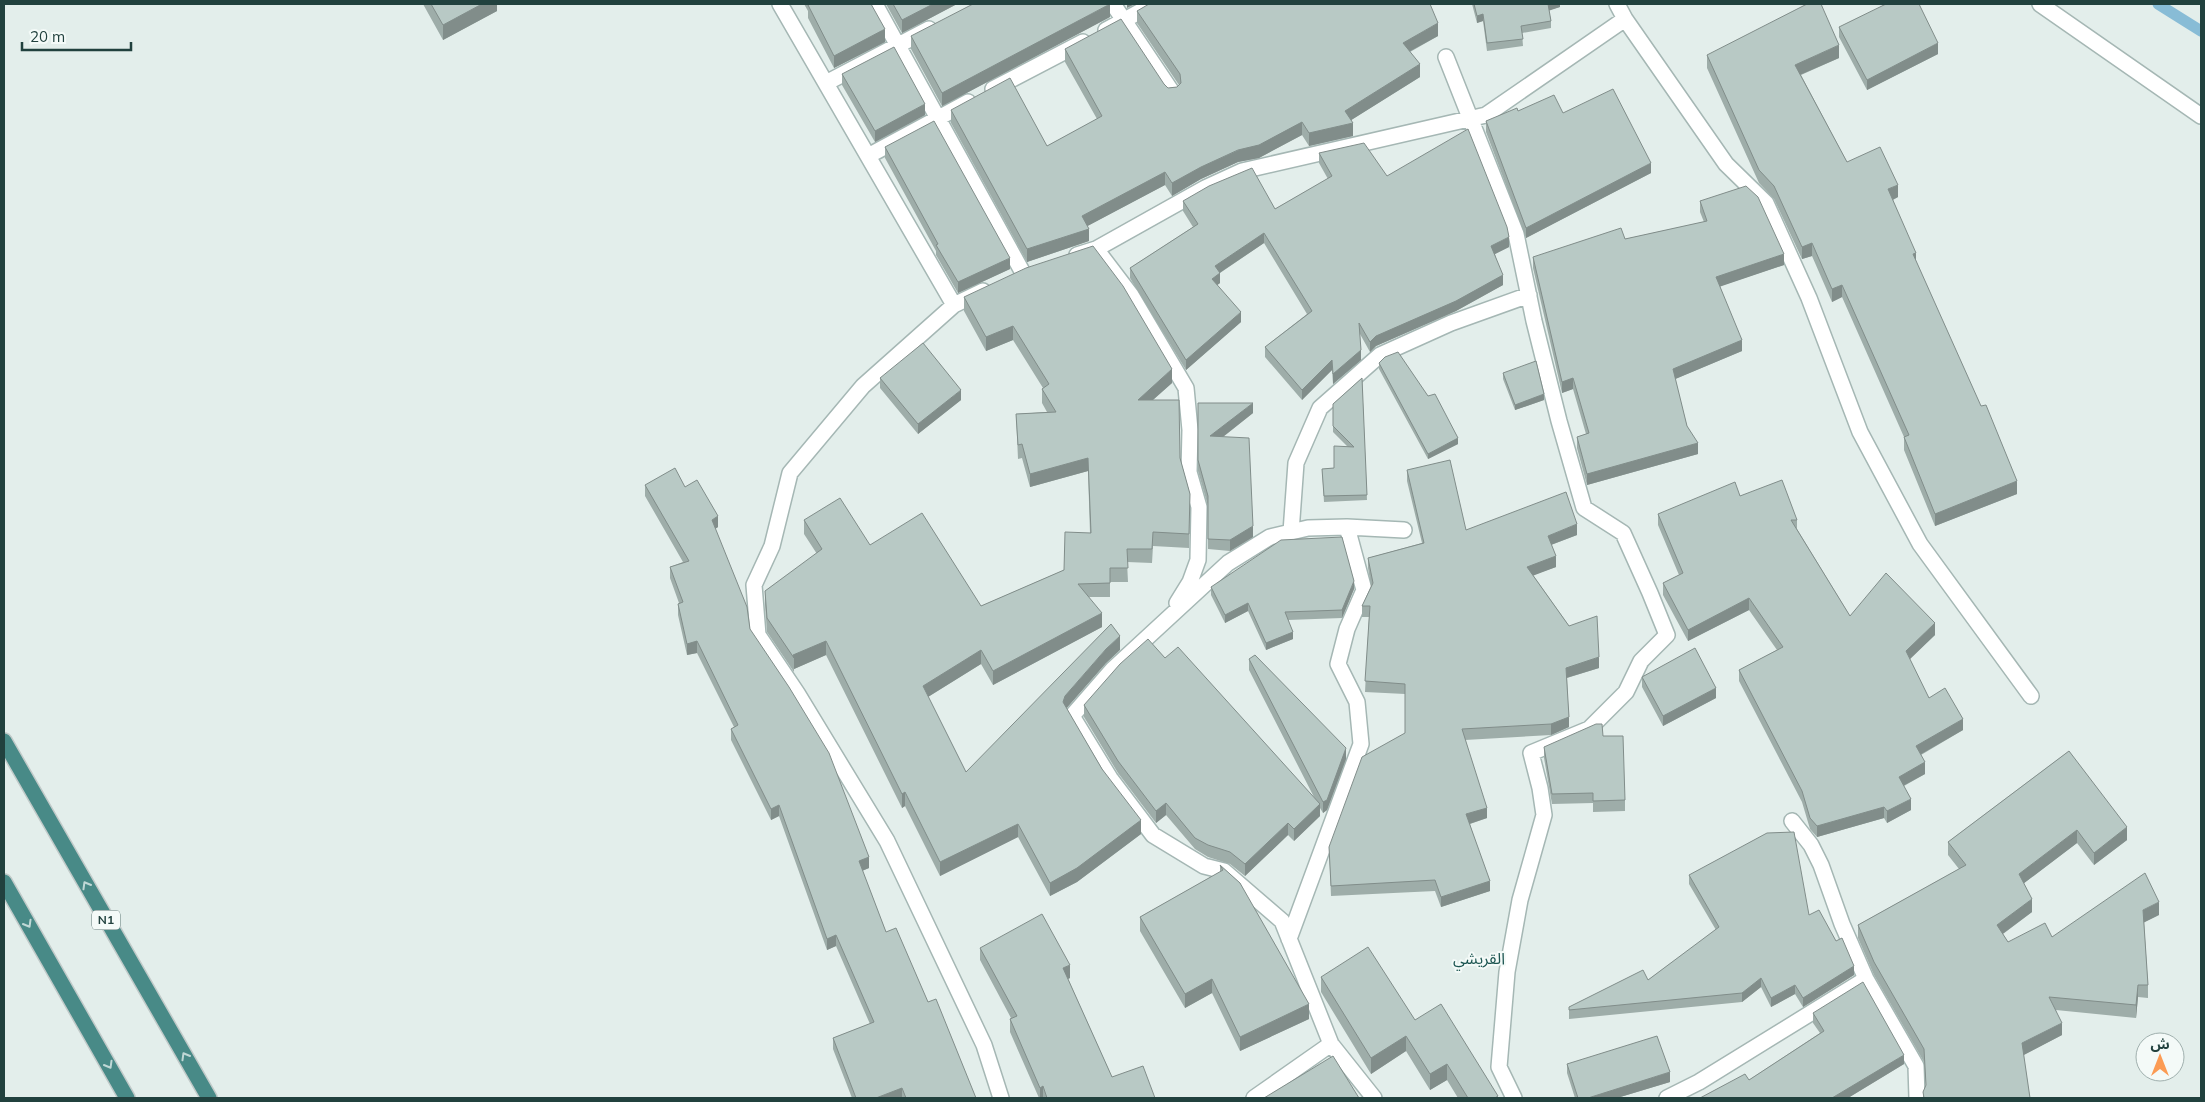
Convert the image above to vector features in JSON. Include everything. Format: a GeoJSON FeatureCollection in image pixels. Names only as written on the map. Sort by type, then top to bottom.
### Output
{"type":"FeatureCollection","features":[{"type":"Feature","properties":{"kind":"highway","name":"N1"},"geometry":{"type":"LineString","coordinates":[[4,741],[209,1098]]}},
{"type":"Feature","properties":{"kind":"highway"},"geometry":{"type":"LineString","coordinates":[[4,882],[127,1098]]}},
{"type":"Feature","properties":{"kind":"street"},"geometry":{"type":"LineString","coordinates":[[781,4],[954,305]]}},
{"type":"Feature","properties":{"kind":"street"},"geometry":{"type":"LineString","coordinates":[[875,4],[1023,273]]}},
{"type":"Feature","properties":{"kind":"street"},"geometry":{"type":"LineString","coordinates":[[1113,4],[1172,92]]}},
{"type":"Feature","properties":{"kind":"street"},"geometry":{"type":"LineString","coordinates":[[868,156],[1154,4]]}},
{"type":"Feature","properties":{"kind":"street"},"geometry":{"type":"LineString","coordinates":[[1617,4],[1625,19],[1726,164],[1766,203],[1810,298],[1860,432],[1910,527],[1920,544],[2031,696]]}},
{"type":"Feature","properties":{"kind":"street"},"geometry":{"type":"LineString","coordinates":[[2040,4],[2201,116]]}},
{"type":"Feature","properties":{"kind":"street"},"geometry":{"type":"LineString","coordinates":[[1060,261],[1096,249],[1205,188],[1242,171],[1401,134],[1471,120],[1486,115],[1625,19]]}},
{"type":"Feature","properties":{"kind":"street"},"geometry":{"type":"LineString","coordinates":[[826,83],[945,21]]}},
{"type":"Feature","properties":{"kind":"street"},"geometry":{"type":"LineString","coordinates":[[1446,57],[1516,234],[1528,295],[1559,421],[1584,508],[1623,533],[1667,635],[1641,661],[1626,692],[1589,730],[1532,753],[1544,815],[1520,900],[1507,972],[1498,1067],[1514,1098]]}},
{"type":"Feature","properties":{"kind":"street"},"geometry":{"type":"LineString","coordinates":[[1096,249],[1131,294],[1186,388],[1190,430],[1189,472],[1199,507],[1198,560],[1190,582],[1166,622]]}},
{"type":"Feature","properties":{"kind":"street"},"geometry":{"type":"LineString","coordinates":[[1001,1098],[984,1046],[887,841],[802,701],[758,635],[754,585],[772,546],[790,473],[863,386],[954,305],[1023,273],[1041,267]]}},
{"type":"Feature","properties":{"kind":"street"},"geometry":{"type":"LineString","coordinates":[[1291,532],[1296,463],[1320,408],[1380,355],[1451,323],[1528,295]]}},
{"type":"Feature","properties":{"kind":"street"},"geometry":{"type":"LineString","coordinates":[[1290,939],[1361,744],[1357,702],[1338,664],[1347,628],[1364,590],[1347,527]]}},
{"type":"Feature","properties":{"kind":"street"},"geometry":{"type":"LineString","coordinates":[[1374,1098],[1331,1044],[1282,921],[1224,871],[1204,866],[1153,835],[1110,778],[1072,716],[1113,669],[1228,563],[1270,537],[1308,528],[1347,527],[1404,530]]}},
{"type":"Feature","properties":{"kind":"street"},"geometry":{"type":"LineString","coordinates":[[1792,821],[1811,845],[1821,865],[1842,924],[1866,979],[1916,1066],[1917,1098]]}},
{"type":"Feature","properties":{"kind":"street"},"geometry":{"type":"LineString","coordinates":[[1667,1098],[1699,1082],[1866,979]]}},
{"type":"Feature","properties":{"kind":"street"},"geometry":{"type":"LineString","coordinates":[[1254,1098],[1331,1044]]}},
{"type":"Feature","properties":{"kind":"building"},"geometry":{"type":"Polygon","coordinates":[[[431,4],[482,4],[443,25],[431,4]]]}},
{"type":"Feature","properties":{"kind":"building"},"geometry":{"type":"Polygon","coordinates":[[[871,4],[885,29],[834,56],[808,5],[871,4]]]}},
{"type":"Feature","properties":{"kind":"building"},"geometry":{"type":"Polygon","coordinates":[[[893,4],[933,4],[902,20],[893,4]]]}},
{"type":"Feature","properties":{"kind":"building"},"geometry":{"type":"Polygon","coordinates":[[[973,4],[1110,4],[942,93],[911,36],[973,4]]]}},
{"type":"Feature","properties":{"kind":"building"},"geometry":{"type":"Polygon","coordinates":[[[1149,4],[1430,4],[1438,23],[1403,43],[1420,64],[1345,111],[1353,123],[1309,133],[1302,122],[1259,145],[1238,150],[1172,183],[1165,172],[1082,216],[1089,229],[1027,249],[951,110],[1010,78],[1047,146],[1102,116],[1065,49],[1121,19],[1164,84],[1168,88],[1177,87],[1181,83],[1180,74],[1137,11],[1149,4]]]}},
{"type":"Feature","properties":{"kind":"building"},"geometry":{"type":"Polygon","coordinates":[[[1474,4],[1548,4],[1551,21],[1521,26],[1523,39],[1487,43],[1483,14],[1477,16],[1474,4]]]}},
{"type":"Feature","properties":{"kind":"building"},"geometry":{"type":"Polygon","coordinates":[[[1807,4],[1821,4],[1839,45],[1795,65],[1847,162],[1880,147],[1898,185],[1888,189],[1916,253],[1913,254],[1981,406],[1986,405],[2017,481],[1935,514],[1904,437],[1909,435],[1842,285],[1832,289],[1812,243],[1802,247],[1774,186],[1759,170],[1707,55],[1807,4]]]}},
{"type":"Feature","properties":{"kind":"building"},"geometry":{"type":"Polygon","coordinates":[[[1886,4],[1919,4],[1938,43],[1867,80],[1839,27],[1886,4]]]}},
{"type":"Feature","properties":{"kind":"building"},"geometry":{"type":"Polygon","coordinates":[[[894,47],[925,104],[875,131],[842,74],[894,47]]]}},
{"type":"Feature","properties":{"kind":"building"},"geometry":{"type":"Polygon","coordinates":[[[1613,89],[1651,163],[1526,228],[1486,121],[1517,108],[1518,111],[1554,95],[1563,113],[1613,89]]]}},
{"type":"Feature","properties":{"kind":"building"},"geometry":{"type":"Polygon","coordinates":[[[934,121],[1010,258],[958,282],[936,245],[938,244],[885,147],[934,121]]]}},
{"type":"Feature","properties":{"kind":"building"},"geometry":{"type":"Polygon","coordinates":[[[1468,129],[1507,227],[1509,237],[1491,246],[1503,275],[1456,301],[1376,336],[1370,342],[1359,323],[1361,350],[1333,374],[1332,360],[1302,390],[1265,347],[1312,311],[1264,233],[1215,266],[1220,273],[1212,279],[1241,312],[1186,360],[1130,268],[1198,224],[1183,201],[1209,186],[1252,168],[1275,209],[1332,176],[1319,153],[1364,143],[1387,176],[1468,129]]]}},
{"type":"Feature","properties":{"kind":"building"},"geometry":{"type":"Polygon","coordinates":[[[1746,186],[1758,197],[1784,254],[1716,277],[1742,340],[1673,369],[1687,426],[1698,443],[1587,474],[1577,437],[1589,433],[1573,378],[1562,382],[1533,257],[1621,228],[1625,239],[1707,221],[1700,201],[1746,186]]]}},
{"type":"Feature","properties":{"kind":"building"},"geometry":{"type":"Polygon","coordinates":[[[1093,246],[1123,286],[1172,369],[1138,400],[1179,400],[1180,458],[1190,494],[1189,534],[1153,532],[1152,549],[1127,549],[1128,568],[1110,568],[1110,583],[1078,584],[1102,613],[993,671],[981,650],[923,686],[966,772],[1111,624],[1120,636],[1106,649],[1065,696],[1063,702],[1102,769],[1141,820],[1077,868],[1050,883],[1018,824],[940,862],[905,792],[902,794],[826,641],[793,655],[794,658],[767,618],[765,591],[822,549],[804,520],[840,498],[870,545],[922,513],[981,606],[1064,570],[1065,532],[1091,533],[1088,458],[1030,474],[1022,444],[1018,445],[1016,414],[1056,412],[1042,389],[1049,384],[1013,326],[986,337],[964,297],[1026,268],[1093,246]]]}},
{"type":"Feature","properties":{"kind":"building"},"geometry":{"type":"Polygon","coordinates":[[[923,343],[961,390],[918,424],[880,378],[923,343]]]}},
{"type":"Feature","properties":{"kind":"building"},"geometry":{"type":"Polygon","coordinates":[[[1398,352],[1428,396],[1435,394],[1458,438],[1428,454],[1379,363],[1385,357],[1398,352]]]}},
{"type":"Feature","properties":{"kind":"building"},"geometry":{"type":"Polygon","coordinates":[[[1536,361],[1544,394],[1515,405],[1503,373],[1536,361]]]}},
{"type":"Feature","properties":{"kind":"building"},"geometry":{"type":"Polygon","coordinates":[[[1362,378],[1367,495],[1324,496],[1322,469],[1334,468],[1334,446],[1354,447],[1333,426],[1333,404],[1362,378]]]}},
{"type":"Feature","properties":{"kind":"building"},"geometry":{"type":"Polygon","coordinates":[[[1198,403],[1253,403],[1210,436],[1249,438],[1253,526],[1230,540],[1208,539],[1208,496],[1198,460],[1198,403]]]}},
{"type":"Feature","properties":{"kind":"building"},"geometry":{"type":"Polygon","coordinates":[[[1450,460],[1466,530],[1566,492],[1577,524],[1548,536],[1556,556],[1527,567],[1569,626],[1597,616],[1599,657],[1566,668],[1569,717],[1551,724],[1462,729],[1487,808],[1466,814],[1490,881],[1441,897],[1435,880],[1331,886],[1329,847],[1362,757],[1405,733],[1405,684],[1365,681],[1370,606],[1362,606],[1373,583],[1368,558],[1424,543],[1407,470],[1450,460]]]}},
{"type":"Feature","properties":{"kind":"building"},"geometry":{"type":"Polygon","coordinates":[[[675,468],[685,487],[697,480],[718,516],[712,520],[747,607],[750,629],[789,687],[829,753],[869,857],[859,861],[886,932],[896,928],[928,1002],[936,999],[976,1098],[906,1098],[902,1088],[876,1098],[856,1098],[833,1038],[874,1022],[836,935],[827,939],[779,805],[771,809],[731,729],[738,725],[697,641],[687,644],[678,604],[683,602],[670,567],[689,561],[645,485],[675,468]]]}},
{"type":"Feature","properties":{"kind":"building"},"geometry":{"type":"Polygon","coordinates":[[[1782,480],[1797,520],[1791,520],[1850,616],[1886,573],[1935,623],[1906,651],[1929,698],[1945,688],[1963,719],[1916,746],[1925,762],[1899,777],[1911,799],[1887,811],[1884,807],[1817,826],[1810,818],[1802,791],[1739,670],[1783,647],[1749,598],[1688,630],[1663,583],[1683,573],[1658,514],[1735,482],[1740,496],[1782,480]]]}},
{"type":"Feature","properties":{"kind":"building"},"geometry":{"type":"Polygon","coordinates":[[[1342,537],[1354,581],[1342,610],[1285,612],[1293,632],[1266,643],[1248,603],[1225,615],[1211,587],[1281,540],[1342,537]]]}},
{"type":"Feature","properties":{"kind":"building"},"geometry":{"type":"Polygon","coordinates":[[[1148,639],[1165,658],[1178,647],[1320,804],[1294,829],[1288,823],[1245,864],[1230,852],[1208,845],[1195,838],[1166,803],[1156,811],[1118,761],[1084,705],[1120,664],[1148,639]]]}},
{"type":"Feature","properties":{"kind":"building"},"geometry":{"type":"Polygon","coordinates":[[[1695,648],[1716,688],[1663,716],[1642,677],[1695,648]]]}},
{"type":"Feature","properties":{"kind":"building"},"geometry":{"type":"Polygon","coordinates":[[[1255,655],[1346,748],[1327,800],[1323,802],[1249,659],[1255,655]]]}},
{"type":"Feature","properties":{"kind":"building"},"geometry":{"type":"Polygon","coordinates":[[[1596,724],[1602,724],[1603,736],[1623,736],[1625,800],[1593,801],[1593,793],[1552,794],[1544,747],[1596,724]]]}},
{"type":"Feature","properties":{"kind":"building"},"geometry":{"type":"Polygon","coordinates":[[[2069,751],[2127,827],[2094,853],[2077,830],[2019,874],[2032,899],[1997,925],[2008,942],[2045,923],[2052,937],[2145,873],[2159,902],[2143,910],[2148,985],[2138,985],[2136,1005],[2049,997],[2062,1023],[2022,1043],[2030,1098],[1924,1098],[1923,1092],[1926,1085],[1924,1049],[1874,962],[1858,925],[1966,865],[1948,842],[2069,751]]]}},
{"type":"Feature","properties":{"kind":"building"},"geometry":{"type":"Polygon","coordinates":[[[1794,832],[1809,915],[1819,910],[1836,941],[1842,938],[1854,966],[1803,998],[1795,985],[1771,998],[1761,978],[1742,993],[1569,1010],[1569,1007],[1643,970],[1648,980],[1719,927],[1689,875],[1767,833],[1794,832]]]}},
{"type":"Feature","properties":{"kind":"building"},"geometry":{"type":"Polygon","coordinates":[[[1220,865],[1240,883],[1309,1004],[1240,1037],[1212,979],[1185,994],[1140,917],[1223,870],[1220,865]]]}},
{"type":"Feature","properties":{"kind":"building"},"geometry":{"type":"Polygon","coordinates":[[[1042,914],[1070,965],[1063,968],[1112,1077],[1143,1066],[1155,1098],[1047,1098],[1043,1086],[1040,1088],[1010,1019],[1017,1016],[980,948],[1042,914]]]}},
{"type":"Feature","properties":{"kind":"building"},"geometry":{"type":"Polygon","coordinates":[[[1368,947],[1415,1020],[1441,1004],[1498,1096],[1495,1098],[1468,1098],[1447,1064],[1430,1074],[1406,1036],[1371,1058],[1321,977],[1368,947]]]}},
{"type":"Feature","properties":{"kind":"building"},"geometry":{"type":"Polygon","coordinates":[[[1863,982],[1904,1055],[1832,1098],[1700,1098],[1745,1074],[1749,1080],[1824,1031],[1813,1013],[1863,982]]]}},
{"type":"Feature","properties":{"kind":"building"},"geometry":{"type":"Polygon","coordinates":[[[1657,1036],[1670,1072],[1588,1098],[1578,1098],[1567,1064],[1657,1036]]]}},
{"type":"Feature","properties":{"kind":"building"},"geometry":{"type":"Polygon","coordinates":[[[1333,1056],[1359,1098],[1264,1098],[1333,1056]]]}},
{"type":"Feature","properties":{"kind":"waterway"},"geometry":{"type":"LineString","coordinates":[[2158,4],[2201,31]]}},
{"type":"Feature","properties":{"kind":"district","name":"القريشي"},"geometry":{"type":"Point","coordinates":[1479,958]}}]}
